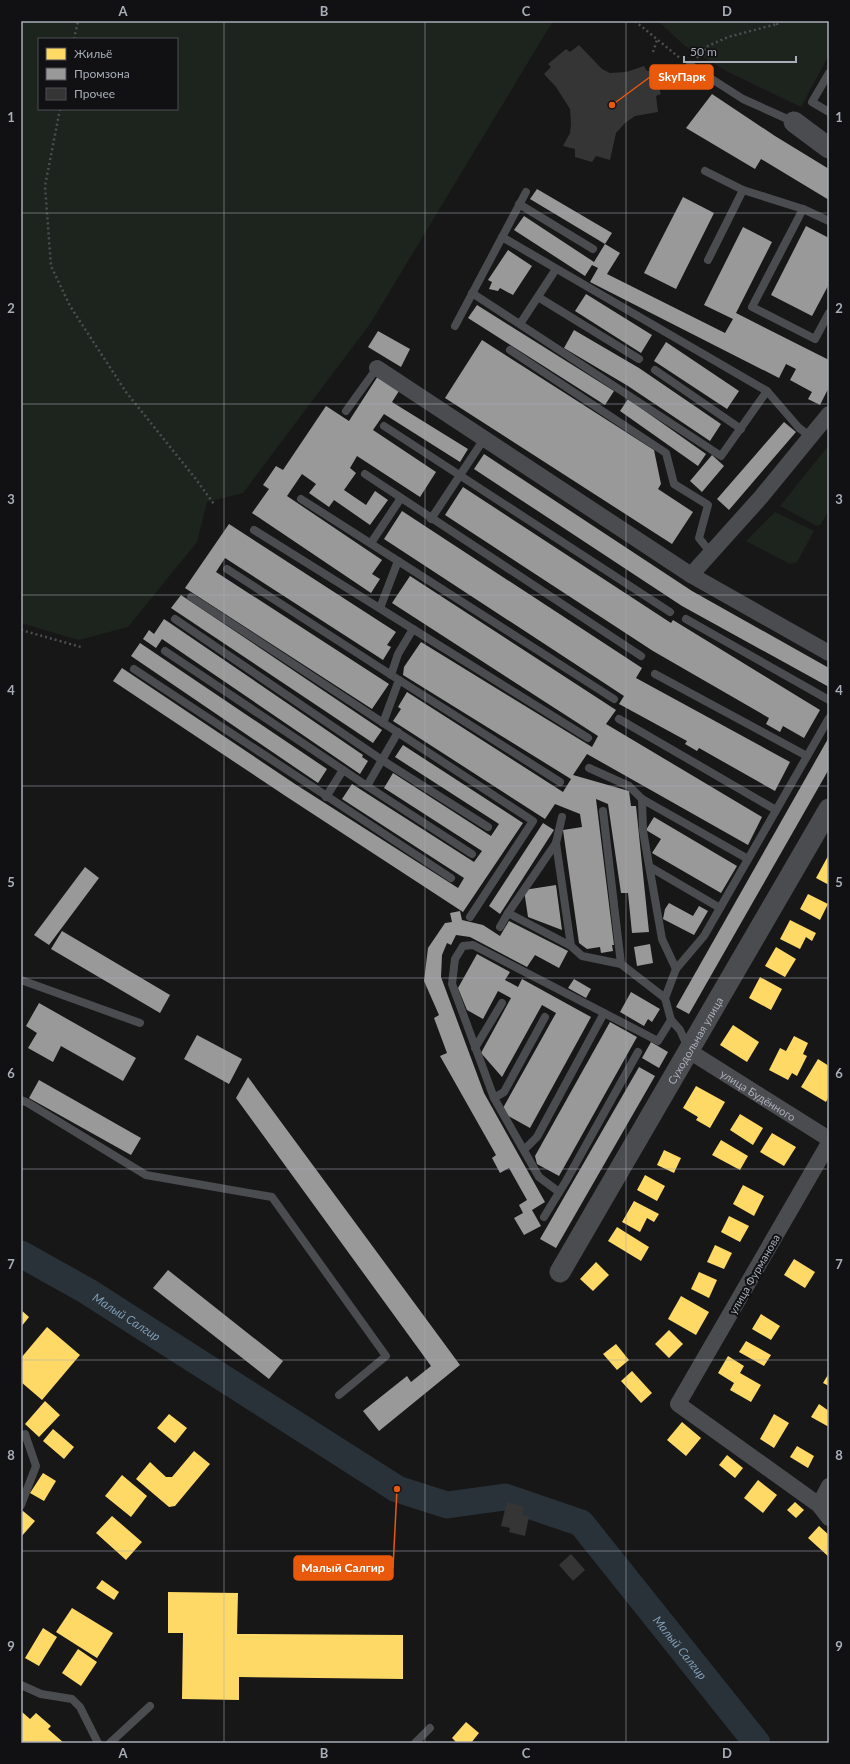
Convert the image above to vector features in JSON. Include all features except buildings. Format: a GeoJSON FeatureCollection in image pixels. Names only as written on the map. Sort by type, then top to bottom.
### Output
{"type":"FeatureCollection","features":[{"type":"Feature","properties":{"kind":"street"},"geometry":{"type":"LineString","coordinates":[[794,122],[829,148]]}},
{"type":"Feature","properties":{"kind":"street"},"geometry":{"type":"LineString","coordinates":[[377,368],[691,575],[829,653]]}},
{"type":"Feature","properties":{"kind":"street"},"geometry":{"type":"LineString","coordinates":[[691,575],[761,497],[829,414]]}},
{"type":"Feature","properties":{"kind":"street","name":"Суходольная улица"},"geometry":{"type":"LineString","coordinates":[[560,1272],[829,809]]}},
{"type":"Feature","properties":{"kind":"street","name":"улица Будённого"},"geometry":{"type":"LineString","coordinates":[[689,1051],[829,1139]]}},
{"type":"Feature","properties":{"kind":"street","name":"улица Фурманова"},"geometry":{"type":"LineString","coordinates":[[819,1505],[678,1404],[829,1143]]}},
{"type":"Feature","properties":{"kind":"street"},"geometry":{"type":"LineString","coordinates":[[829,1486],[819,1505],[829,1518]]}},
{"type":"Feature","properties":{"kind":"lane"},"geometry":{"type":"LineString","coordinates":[[690,65],[743,99],[794,122]]}},
{"type":"Feature","properties":{"kind":"lane"},"geometry":{"type":"LineString","coordinates":[[829,73],[812,102],[829,112]]}},
{"type":"Feature","properties":{"kind":"lane"},"geometry":{"type":"LineString","coordinates":[[705,171],[743,190],[802,209],[829,222]]}},
{"type":"Feature","properties":{"kind":"lane"},"geometry":{"type":"LineString","coordinates":[[708,260],[743,190]]}},
{"type":"Feature","properties":{"kind":"lane"},"geometry":{"type":"LineString","coordinates":[[455,326],[526,192]]}},
{"type":"Feature","properties":{"kind":"lane"},"geometry":{"type":"LineString","coordinates":[[519,204],[593,249]]}},
{"type":"Feature","properties":{"kind":"lane"},"geometry":{"type":"LineString","coordinates":[[802,209],[752,307],[815,339],[829,313]]}},
{"type":"Feature","properties":{"kind":"lane"},"geometry":{"type":"LineString","coordinates":[[502,237],[767,391],[799,428],[811,436]]}},
{"type":"Feature","properties":{"kind":"lane"},"geometry":{"type":"LineString","coordinates":[[520,324],[556,269]]}},
{"type":"Feature","properties":{"kind":"lane"},"geometry":{"type":"LineString","coordinates":[[472,293],[721,456],[767,391]]}},
{"type":"Feature","properties":{"kind":"lane"},"geometry":{"type":"LineString","coordinates":[[538,297],[639,359]]}},
{"type":"Feature","properties":{"kind":"lane"},"geometry":{"type":"LineString","coordinates":[[510,350],[666,453],[674,484],[708,505],[699,538],[711,552]]}},
{"type":"Feature","properties":{"kind":"lane"},"geometry":{"type":"LineString","coordinates":[[346,410],[377,368]]}},
{"type":"Feature","properties":{"kind":"lane"},"geometry":{"type":"LineString","coordinates":[[655,370],[741,429]]}},
{"type":"Feature","properties":{"kind":"lane"},"geometry":{"type":"LineString","coordinates":[[384,426],[670,612]]}},
{"type":"Feature","properties":{"kind":"lane"},"geometry":{"type":"LineString","coordinates":[[431,518],[461,476],[484,439]]}},
{"type":"Feature","properties":{"kind":"lane"},"geometry":{"type":"LineString","coordinates":[[365,474],[641,656]]}},
{"type":"Feature","properties":{"kind":"lane"},"geometry":{"type":"LineString","coordinates":[[371,543],[401,498]]}},
{"type":"Feature","properties":{"kind":"lane"},"geometry":{"type":"LineString","coordinates":[[302,499],[614,699]]}},
{"type":"Feature","properties":{"kind":"lane"},"geometry":{"type":"LineString","coordinates":[[254,530],[588,738]]}},
{"type":"Feature","properties":{"kind":"lane"},"geometry":{"type":"LineString","coordinates":[[380,608],[398,561]]}},
{"type":"Feature","properties":{"kind":"lane"},"geometry":{"type":"LineString","coordinates":[[227,569],[560,782]]}},
{"type":"Feature","properties":{"kind":"lane"},"geometry":{"type":"LineString","coordinates":[[191,598],[533,821],[470,917]]}},
{"type":"Feature","properties":{"kind":"lane"},"geometry":{"type":"LineString","coordinates":[[175,619],[382,760],[488,827]]}},
{"type":"Feature","properties":{"kind":"lane"},"geometry":{"type":"LineString","coordinates":[[686,619],[829,700]]}},
{"type":"Feature","properties":{"kind":"lane"},"geometry":{"type":"LineString","coordinates":[[391,675],[398,654],[413,629]]}},
{"type":"Feature","properties":{"kind":"lane"},"geometry":{"type":"LineString","coordinates":[[165,651],[472,854]]}},
{"type":"Feature","properties":{"kind":"lane"},"geometry":{"type":"LineString","coordinates":[[134,669],[451,878]]}},
{"type":"Feature","properties":{"kind":"lane"},"geometry":{"type":"LineString","coordinates":[[655,674],[807,756]]}},
{"type":"Feature","properties":{"kind":"lane"},"geometry":{"type":"LineString","coordinates":[[384,723],[399,680]]}},
{"type":"Feature","properties":{"kind":"lane"},"geometry":{"type":"LineString","coordinates":[[689,1051],[680,1030],[671,1020],[665,998],[676,969],[704,936],[829,718]]}},
{"type":"Feature","properties":{"kind":"lane"},"geometry":{"type":"LineString","coordinates":[[619,719],[776,810]]}},
{"type":"Feature","properties":{"kind":"lane"},"geometry":{"type":"LineString","coordinates":[[367,786],[398,732]]}},
{"type":"Feature","properties":{"kind":"lane"},"geometry":{"type":"LineString","coordinates":[[589,768],[629,786],[642,799],[748,858]]}},
{"type":"Feature","properties":{"kind":"lane"},"geometry":{"type":"LineString","coordinates":[[326,797],[343,770]]}},
{"type":"Feature","properties":{"kind":"lane"},"geometry":{"type":"LineString","coordinates":[[642,799],[643,831],[662,939],[676,969]]}},
{"type":"Feature","properties":{"kind":"lane"},"geometry":{"type":"LineString","coordinates":[[603,811],[621,964]]}},
{"type":"Feature","properties":{"kind":"lane"},"geometry":{"type":"LineString","coordinates":[[562,817],[556,844],[571,946]]}},
{"type":"Feature","properties":{"kind":"lane"},"geometry":{"type":"LineString","coordinates":[[500,927],[556,844]]}},
{"type":"Feature","properties":{"kind":"lane"},"geometry":{"type":"LineString","coordinates":[[650,868],[720,908]]}},
{"type":"Feature","properties":{"kind":"lane"},"geometry":{"type":"LineString","coordinates":[[508,913],[571,946],[582,956],[621,964],[665,998]]}},
{"type":"Feature","properties":{"kind":"lane"},"geometry":{"type":"LineString","coordinates":[[559,1192],[539,1177],[494,1098],[452,984],[455,959],[463,946],[472,945],[658,1041],[671,1020]]}},
{"type":"Feature","properties":{"kind":"lane"},"geometry":{"type":"LineString","coordinates":[[21,980],[140,1023]]}},
{"type":"Feature","properties":{"kind":"lane"},"geometry":{"type":"LineString","coordinates":[[475,1048],[502,1002]]}},
{"type":"Feature","properties":{"kind":"lane"},"geometry":{"type":"LineString","coordinates":[[524,1150],[537,1137],[604,1013]]}},
{"type":"Feature","properties":{"kind":"lane"},"geometry":{"type":"LineString","coordinates":[[494,1098],[504,1092],[545,1017]]}},
{"type":"Feature","properties":{"kind":"lane"},"geometry":{"type":"LineString","coordinates":[[544,1216],[638,1052]]}},
{"type":"Feature","properties":{"kind":"lane"},"geometry":{"type":"LineString","coordinates":[[21,1100],[28,1102],[146,1175],[272,1197],[386,1356],[339,1395]]}},
{"type":"Feature","properties":{"kind":"lane"},"geometry":{"type":"LineString","coordinates":[[21,1505],[36,1466],[25,1434]]}},
{"type":"Feature","properties":{"kind":"lane"},"geometry":{"type":"LineString","coordinates":[[21,1685],[41,1694],[72,1699],[80,1707],[98,1743]]}},
{"type":"Feature","properties":{"kind":"lane"},"geometry":{"type":"LineString","coordinates":[[110,1743],[150,1706]]}},
{"type":"Feature","properties":{"kind":"lane"},"geometry":{"type":"LineString","coordinates":[[415,1743],[430,1728]]}},
{"type":"Feature","properties":{"kind":"path"},"geometry":{"type":"LineString","coordinates":[[74,38],[78,21]]}},
{"type":"Feature","properties":{"kind":"path"},"geometry":{"type":"LineString","coordinates":[[636,21],[657,40],[690,65],[708,46],[728,37],[777,24],[783,21]]}},
{"type":"Feature","properties":{"kind":"path"},"geometry":{"type":"LineString","coordinates":[[772,21],[777,24]]}},
{"type":"Feature","properties":{"kind":"path"},"geometry":{"type":"LineString","coordinates":[[653,52],[657,40]]}},
{"type":"Feature","properties":{"kind":"path"},"geometry":{"type":"LineString","coordinates":[[60,110],[45,186],[51,266],[70,306],[126,392],[196,478],[214,504]]}},
{"type":"Feature","properties":{"kind":"path"},"geometry":{"type":"LineString","coordinates":[[21,630],[81,647]]}},
{"type":"Feature","properties":{"kind":"shaded area"},"geometry":{"type":"Polygon","coordinates":[[[21,21],[553,21],[370,324],[243,493],[207,502],[197,542],[128,627],[79,640],[21,623],[21,21]]]}},
{"type":"Feature","properties":{"kind":"shaded area"},"geometry":{"type":"Polygon","coordinates":[[[658,21],[829,21],[829,55],[801,107],[726,71],[685,46],[658,21]]]}},
{"type":"Feature","properties":{"kind":"shaded area"},"geometry":{"type":"Polygon","coordinates":[[[829,445],[829,510],[821,524],[817,526],[780,506],[829,445]]]}},
{"type":"Feature","properties":{"kind":"shaded area"},"geometry":{"type":"Polygon","coordinates":[[[775,512],[814,531],[797,562],[790,564],[746,541],[775,512]]]}},
{"type":"Feature","properties":{"kind":"waterway","name":"Малый Салгир"},"geometry":{"type":"LineString","coordinates":[[21,1254],[87,1291],[397,1489],[447,1505],[505,1497],[581,1523],[757,1743]]}},
{"type":"Feature","properties":{"kind":"place","name":"SkyПарк"},"geometry":{"type":"Point","coordinates":[612,105]}},
{"type":"Feature","properties":{"kind":"place","name":"Малый Салгир"},"geometry":{"type":"Point","coordinates":[397,1489]}}]}
